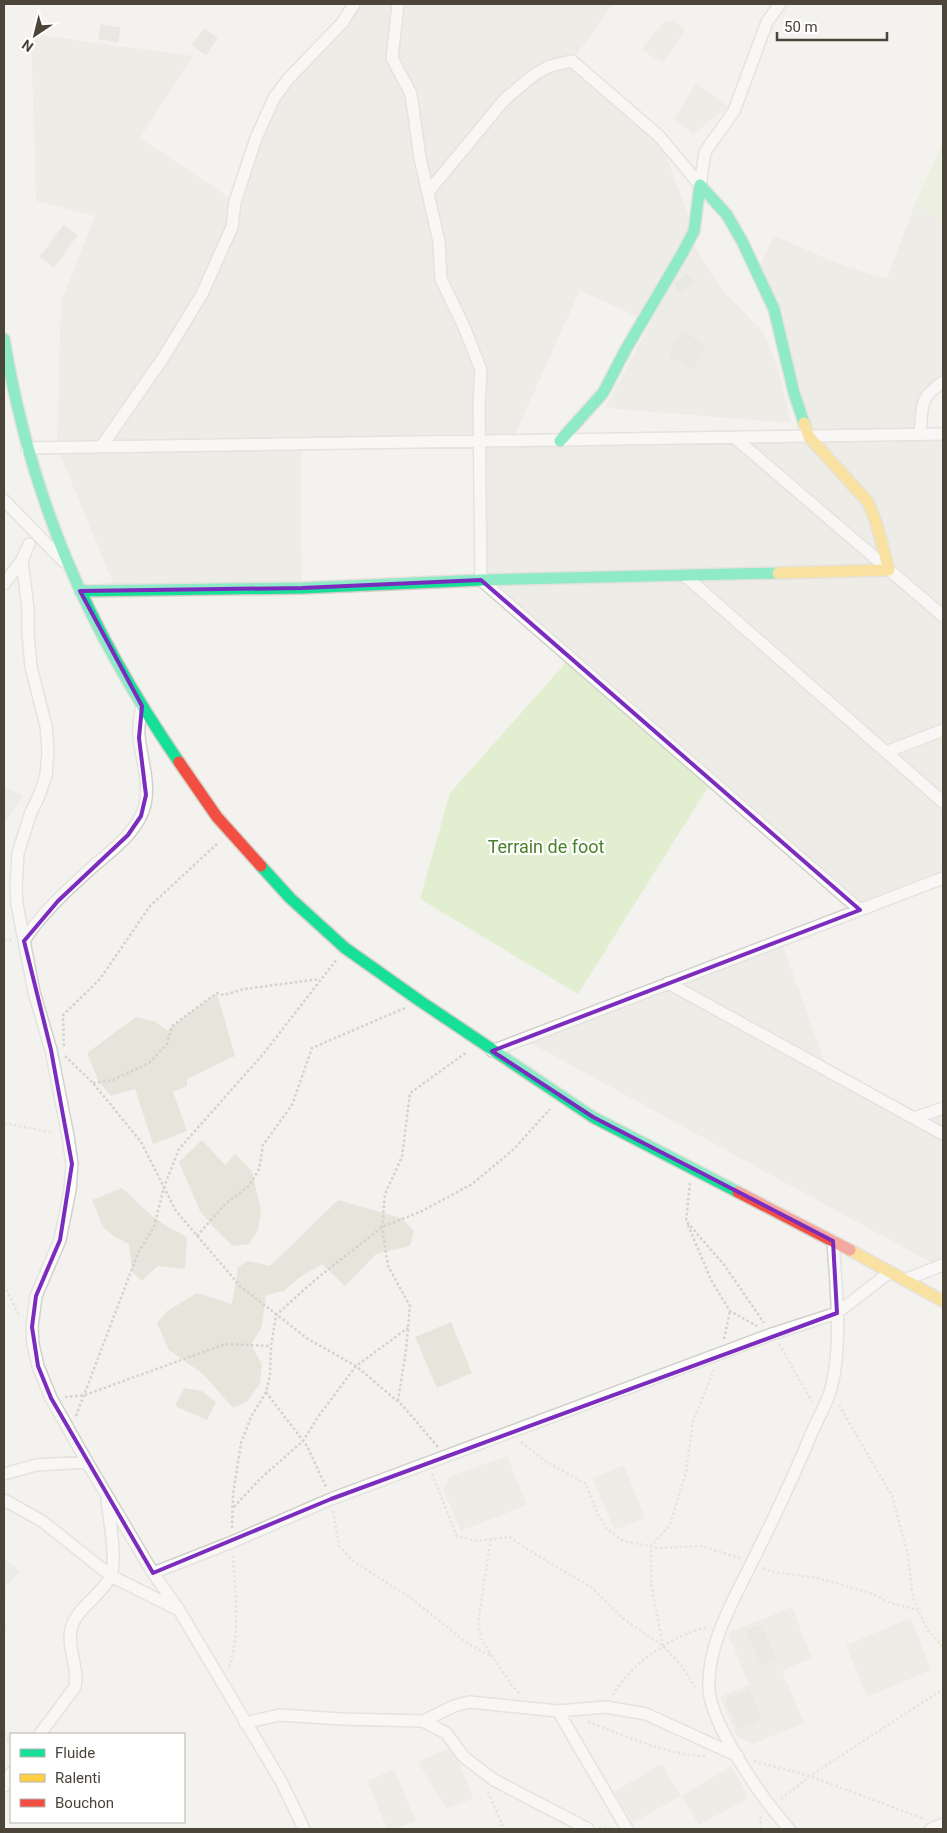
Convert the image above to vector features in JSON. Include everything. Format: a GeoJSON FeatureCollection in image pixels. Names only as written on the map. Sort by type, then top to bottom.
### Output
{"type":"FeatureCollection","features":[{"type":"Feature","properties":{"kind":"street"},"geometry":{"type":"LineString","coordinates":[[101,447],[163,358],[202,294],[232,227],[235,202],[256,138],[274,98],[288,79],[342,23],[354,4]]}},
{"type":"Feature","properties":{"kind":"street"},"geometry":{"type":"LineString","coordinates":[[398,4],[392,58],[411,94],[420,158],[439,242],[441,279],[465,329],[481,370],[481,580],[860,910]]}},
{"type":"Feature","properties":{"kind":"street"},"geometry":{"type":"LineString","coordinates":[[560,441],[585,415],[602,393],[694,231],[705,152],[734,112],[767,22],[780,4]]}},
{"type":"Feature","properties":{"kind":"street"},"geometry":{"type":"LineString","coordinates":[[428,192],[505,99],[535,74],[550,66],[572,61],[659,136],[727,215],[742,241],[774,309],[794,393],[809,437],[868,502],[876,522],[889,570]]}},
{"type":"Feature","properties":{"kind":"street"},"geometry":{"type":"LineString","coordinates":[[4,346],[27,448],[47,510],[80,591],[108,646],[142,706],[230,834],[290,898],[346,948],[560,1097],[943,1301]]}},
{"type":"Feature","properties":{"kind":"street"},"geometry":{"type":"LineString","coordinates":[[920,434],[924,400],[929,392],[943,382]]}},
{"type":"Feature","properties":{"kind":"street"},"geometry":{"type":"LineString","coordinates":[[27,448],[943,434]]}},
{"type":"Feature","properties":{"kind":"street"},"geometry":{"type":"LineString","coordinates":[[735,438],[943,616]]}},
{"type":"Feature","properties":{"kind":"street"},"geometry":{"type":"LineString","coordinates":[[4,500],[70,568]]}},
{"type":"Feature","properties":{"kind":"street"},"geometry":{"type":"LineString","coordinates":[[4,584],[22,560],[28,544]]}},
{"type":"Feature","properties":{"kind":"street"},"geometry":{"type":"LineString","coordinates":[[22,560],[28,609],[31,667],[46,726],[48,752],[46,775],[18,853],[16,871],[17,904],[38,1007],[51,1050],[72,1164],[70,1190],[60,1240],[36,1296],[32,1327],[38,1366],[51,1398],[106,1496],[179,1610],[282,1783],[304,1829]]}},
{"type":"Feature","properties":{"kind":"street"},"geometry":{"type":"LineString","coordinates":[[80,591],[302,588],[481,580],[889,570]]}},
{"type":"Feature","properties":{"kind":"street"},"geometry":{"type":"LineString","coordinates":[[684,575],[943,802]]}},
{"type":"Feature","properties":{"kind":"street"},"geometry":{"type":"LineString","coordinates":[[24,941],[32,928],[64,894],[128,835],[141,816],[146,795],[146,776],[139,738],[142,706]]}},
{"type":"Feature","properties":{"kind":"street"},"geometry":{"type":"LineString","coordinates":[[886,752],[943,730]]}},
{"type":"Feature","properties":{"kind":"street"},"geometry":{"type":"LineString","coordinates":[[492,1051],[943,878]]}},
{"type":"Feature","properties":{"kind":"street"},"geometry":{"type":"LineString","coordinates":[[668,984],[943,1134]]}},
{"type":"Feature","properties":{"kind":"street"},"geometry":{"type":"LineString","coordinates":[[914,1118],[943,1108]]}},
{"type":"Feature","properties":{"kind":"street"},"geometry":{"type":"LineString","coordinates":[[789,1829],[770,1808],[738,1756],[718,1720],[709,1690],[712,1654],[724,1623],[787,1491],[830,1391],[836,1356],[837,1313],[833,1241]]}},
{"type":"Feature","properties":{"kind":"street"},"geometry":{"type":"LineString","coordinates":[[904,1280],[943,1265]]}},
{"type":"Feature","properties":{"kind":"street"},"geometry":{"type":"LineString","coordinates":[[154,1573],[331,1499],[722,1352],[837,1313],[890,1272]]}},
{"type":"Feature","properties":{"kind":"street"},"geometry":{"type":"LineString","coordinates":[[4,1474],[36,1466],[87,1462]]}},
{"type":"Feature","properties":{"kind":"street"},"geometry":{"type":"LineString","coordinates":[[41,1733],[75,1687],[77,1678],[71,1630],[76,1618],[111,1576],[114,1559],[106,1496]]}},
{"type":"Feature","properties":{"kind":"street"},"geometry":{"type":"LineString","coordinates":[[4,1500],[42,1521],[111,1576],[179,1610]]}},
{"type":"Feature","properties":{"kind":"street"},"geometry":{"type":"LineString","coordinates":[[245,1723],[280,1715],[423,1721],[454,1706],[469,1702],[558,1711],[606,1707],[646,1714],[738,1756]]}},
{"type":"Feature","properties":{"kind":"street"},"geometry":{"type":"LineString","coordinates":[[558,1711],[626,1829]]}},
{"type":"Feature","properties":{"kind":"street"},"geometry":{"type":"LineString","coordinates":[[423,1721],[446,1734],[464,1757],[494,1780],[588,1829]]}},
{"type":"Feature","properties":{"kind":"street"},"geometry":{"type":"LineString","coordinates":[[4,1786],[10,1775]]}},
{"type":"Feature","properties":{"kind":"path"},"geometry":{"type":"LineString","coordinates":[[230,834],[199,859],[150,906],[100,979],[63,1015],[64,1055],[93,1083],[141,1142],[176,1211],[240,1286],[308,1339],[356,1366],[398,1401],[446,1456]]}},
{"type":"Feature","properties":{"kind":"path"},"geometry":{"type":"LineString","coordinates":[[70,1432],[138,1253],[154,1227],[164,1187],[180,1149],[264,1053],[346,948]]}},
{"type":"Feature","properties":{"kind":"path"},"geometry":{"type":"LineString","coordinates":[[93,1083],[113,1080],[149,1063],[168,1044],[172,1026],[217,994],[224,995],[244,989],[322,978]]}},
{"type":"Feature","properties":{"kind":"path"},"geometry":{"type":"LineString","coordinates":[[198,1236],[226,1203],[249,1186],[260,1169],[263,1145],[292,1105],[312,1048],[420,1001]]}},
{"type":"Feature","properties":{"kind":"path"},"geometry":{"type":"LineString","coordinates":[[398,1401],[410,1306],[388,1266],[382,1227],[385,1194],[402,1157],[410,1093],[480,1042]]}},
{"type":"Feature","properties":{"kind":"path"},"geometry":{"type":"LineString","coordinates":[[222,1685],[232,1659],[236,1616],[232,1542],[233,1508],[242,1443],[251,1417],[266,1392],[270,1375],[271,1346],[276,1315],[315,1280],[382,1227],[422,1211],[472,1184],[514,1149],[560,1097]]}},
{"type":"Feature","properties":{"kind":"path"},"geometry":{"type":"LineString","coordinates":[[4,1123],[68,1136]]}},
{"type":"Feature","properties":{"kind":"path"},"geometry":{"type":"LineString","coordinates":[[692,1169],[686,1221],[711,1280],[730,1311],[772,1334]]}},
{"type":"Feature","properties":{"kind":"path"},"geometry":{"type":"LineString","coordinates":[[686,1221],[725,1266],[772,1334],[811,1399],[818,1419]]}},
{"type":"Feature","properties":{"kind":"path"},"geometry":{"type":"LineString","coordinates":[[4,1284],[21,1318]]}},
{"type":"Feature","properties":{"kind":"path"},"geometry":{"type":"LineString","coordinates":[[663,1646],[652,1584],[651,1546],[670,1525],[686,1472],[693,1421],[722,1352],[730,1311]]}},
{"type":"Feature","properties":{"kind":"path"},"geometry":{"type":"LineString","coordinates":[[233,1508],[261,1478],[303,1441],[318,1417],[356,1366],[408,1327]]}},
{"type":"Feature","properties":{"kind":"path"},"geometry":{"type":"LineString","coordinates":[[51,1398],[85,1395],[225,1344],[271,1346]]}},
{"type":"Feature","properties":{"kind":"path"},"geometry":{"type":"LineString","coordinates":[[830,1391],[892,1496],[908,1555],[913,1598],[927,1629],[942,1646]]}},
{"type":"Feature","properties":{"kind":"path"},"geometry":{"type":"LineString","coordinates":[[266,1392],[303,1441],[331,1499],[339,1546],[353,1560],[412,1599],[468,1644],[493,1657]]}},
{"type":"Feature","properties":{"kind":"path"},"geometry":{"type":"LineString","coordinates":[[510,1432],[545,1461],[586,1484],[598,1515],[607,1529],[623,1541],[659,1548],[701,1546],[752,1562],[772,1572],[818,1578],[870,1594],[890,1603],[918,1610]]}},
{"type":"Feature","properties":{"kind":"path"},"geometry":{"type":"LineString","coordinates":[[428,1463],[457,1536],[477,1541],[510,1537],[591,1587],[624,1619],[663,1646],[681,1665],[697,1689]]}},
{"type":"Feature","properties":{"kind":"path"},"geometry":{"type":"LineString","coordinates":[[490,1539],[478,1622],[482,1641],[513,1686],[535,1708]]}},
{"type":"Feature","properties":{"kind":"path"},"geometry":{"type":"LineString","coordinates":[[606,1707],[618,1685],[663,1646],[697,1629],[724,1623]]}},
{"type":"Feature","properties":{"kind":"path"},"geometry":{"type":"LineString","coordinates":[[4,1627],[7,1628],[4,1631]]}},
{"type":"Feature","properties":{"kind":"path"},"geometry":{"type":"LineString","coordinates":[[942,1646],[943,1638]]}},
{"type":"Feature","properties":{"kind":"path"},"geometry":{"type":"LineString","coordinates":[[770,1808],[810,1776],[943,1689]]}},
{"type":"Feature","properties":{"kind":"path"},"geometry":{"type":"LineString","coordinates":[[584,1721],[660,1748],[694,1755],[712,1756]]}},
{"type":"Feature","properties":{"kind":"path"},"geometry":{"type":"LineString","coordinates":[[738,1756],[810,1776],[938,1826]]}},
{"type":"Feature","properties":{"kind":"path"},"geometry":{"type":"LineString","coordinates":[[478,1768],[504,1829]]}},
{"type":"Feature","properties":{"kind":"highlighted area"},"geometry":{"type":"Polygon","coordinates":[[[481,580],[860,910],[492,1051],[593,1117],[833,1241],[837,1313],[331,1499],[153,1573],[51,1398],[38,1366],[32,1327],[36,1296],[60,1240],[72,1164],[51,1050],[24,941],[58,901],[128,835],[141,816],[146,795],[139,738],[142,706],[80,591],[302,588],[481,580]]]}},
{"type":"Feature","properties":{"kind":"shaded area"},"geometry":{"type":"Polygon","coordinates":[[[354,4],[613,4],[572,61],[659,136],[694,231],[643,320],[580,290],[512,441],[809,437],[757,272],[774,236],[844,266],[887,279],[914,206],[943,220],[943,382],[929,392],[920,434],[943,434],[943,878],[860,910],[481,580],[479,442],[301,444],[302,588],[116,590],[57,447],[61,302],[95,216],[36,201],[31,34],[193,56],[140,138],[234,201],[274,98],[354,4]]]}},
{"type":"Feature","properties":{"kind":"shaded area"},"geometry":{"type":"Polygon","coordinates":[[[674,20],[686,30],[662,63],[641,49],[664,22],[674,20]]]}},
{"type":"Feature","properties":{"kind":"shaded area"},"geometry":{"type":"Polygon","coordinates":[[[696,83],[729,107],[693,134],[674,118],[696,83]]]}},
{"type":"Feature","properties":{"kind":"shaded area"},"geometry":{"type":"Polygon","coordinates":[[[693,243],[722,290],[764,333],[779,371],[791,423],[605,408],[693,243]]]}},
{"type":"Feature","properties":{"kind":"shaded area"},"geometry":{"type":"Polygon","coordinates":[[[4,786],[23,796],[4,824],[4,786]]]}},
{"type":"Feature","properties":{"kind":"shaded area"},"geometry":{"type":"Polygon","coordinates":[[[781,940],[828,1071],[914,1118],[943,1108],[943,1269],[523,1039],[781,940]]]}},
{"type":"Feature","properties":{"kind":"shaded area"},"geometry":{"type":"Polygon","coordinates":[[[217,993],[235,1056],[187,1079],[187,1086],[173,1092],[187,1131],[153,1144],[135,1089],[111,1096],[99,1082],[87,1053],[136,1017],[156,1022],[167,1030],[217,993]]]}},
{"type":"Feature","properties":{"kind":"shaded area"},"geometry":{"type":"Polygon","coordinates":[[[202,1140],[225,1165],[235,1154],[252,1171],[261,1211],[258,1230],[249,1244],[233,1246],[200,1211],[179,1162],[202,1140]]]}},
{"type":"Feature","properties":{"kind":"shaded area"},"geometry":{"type":"Polygon","coordinates":[[[122,1188],[152,1216],[187,1237],[185,1269],[158,1266],[142,1281],[132,1272],[129,1244],[115,1237],[103,1227],[92,1200],[122,1188]]]}},
{"type":"Feature","properties":{"kind":"shaded area"},"geometry":{"type":"Polygon","coordinates":[[[338,1200],[401,1218],[414,1231],[410,1246],[376,1254],[345,1286],[322,1264],[300,1277],[284,1291],[266,1295],[262,1326],[251,1345],[262,1364],[260,1383],[248,1401],[233,1408],[203,1374],[169,1350],[157,1323],[167,1311],[197,1293],[232,1304],[238,1267],[248,1261],[270,1266],[338,1200]]]}},
{"type":"Feature","properties":{"kind":"shaded area"},"geometry":{"type":"Polygon","coordinates":[[[451,1322],[472,1373],[437,1388],[415,1337],[451,1322]]]}},
{"type":"Feature","properties":{"kind":"shaded area"},"geometry":{"type":"Polygon","coordinates":[[[184,1388],[202,1391],[216,1402],[207,1420],[175,1406],[184,1388]]]}},
{"type":"Feature","properties":{"kind":"shaded area"},"geometry":{"type":"Polygon","coordinates":[[[507,1456],[527,1505],[461,1531],[443,1490],[451,1476],[507,1456]]]}},
{"type":"Feature","properties":{"kind":"shaded area"},"geometry":{"type":"Polygon","coordinates":[[[624,1465],[645,1518],[615,1530],[592,1478],[624,1465]]]}},
{"type":"Feature","properties":{"kind":"shaded area"},"geometry":{"type":"Polygon","coordinates":[[[4,1559],[20,1571],[6,1586],[6,1598],[4,1600],[4,1559]]]}},
{"type":"Feature","properties":{"kind":"shaded area"},"geometry":{"type":"Polygon","coordinates":[[[792,1607],[812,1658],[782,1671],[804,1723],[753,1744],[737,1736],[720,1697],[749,1685],[728,1633],[792,1607]]]}},
{"type":"Feature","properties":{"kind":"shaded area"},"geometry":{"type":"Polygon","coordinates":[[[911,1618],[931,1670],[867,1697],[846,1645],[911,1618]]]}},
{"type":"Feature","properties":{"kind":"shaded area"},"geometry":{"type":"Polygon","coordinates":[[[453,1746],[473,1799],[446,1808],[418,1762],[453,1746]]]}},
{"type":"Feature","properties":{"kind":"shaded area"},"geometry":{"type":"Polygon","coordinates":[[[662,1764],[681,1796],[633,1823],[614,1792],[662,1764]]]}},
{"type":"Feature","properties":{"kind":"shaded area"},"geometry":{"type":"Polygon","coordinates":[[[732,1766],[749,1798],[699,1825],[681,1796],[732,1766]]]}},
{"type":"Feature","properties":{"kind":"shaded area"},"geometry":{"type":"Polygon","coordinates":[[[394,1769],[416,1821],[394,1829],[387,1829],[367,1781],[394,1769]]]}},
{"type":"Feature","properties":{"kind":"green space"},"geometry":{"type":"Polygon","coordinates":[[[943,142],[943,220],[914,206],[943,142]]]}},
{"type":"Feature","properties":{"kind":"green space","name":"Terrain de foot"},"geometry":{"type":"Polygon","coordinates":[[[570,658],[712,781],[578,994],[420,899],[450,793],[570,658]]]}},
{"type":"Feature","properties":{"kind":"building"},"geometry":{"type":"Polygon","coordinates":[[[101,25],[120,28],[118,42],[99,39],[101,25]]]}},
{"type":"Feature","properties":{"kind":"building"},"geometry":{"type":"Polygon","coordinates":[[[204,29],[217,38],[206,55],[192,45],[204,29]]]}},
{"type":"Feature","properties":{"kind":"building"},"geometry":{"type":"Polygon","coordinates":[[[64,225],[77,235],[54,267],[40,257],[64,225]]]}},
{"type":"Feature","properties":{"kind":"building"},"geometry":{"type":"Polygon","coordinates":[[[688,274],[694,282],[680,293],[675,286],[678,281],[688,274]]]}},
{"type":"Feature","properties":{"kind":"building"},"geometry":{"type":"Polygon","coordinates":[[[682,332],[705,345],[693,369],[669,356],[682,332]]]}},
{"type":"Feature","properties":{"kind":"building"},"geometry":{"type":"Polygon","coordinates":[[[761,1625],[776,1659],[762,1664],[747,1631],[761,1625]]]}},
{"type":"Feature","properties":{"kind":"building"},"geometry":{"type":"Polygon","coordinates":[[[749,1691],[761,1719],[739,1729],[726,1700],[749,1691]]]}},
{"type":"Feature","properties":{"kind":"traffic: fast"},"geometry":{"type":"LineString","coordinates":[[560,441],[603,393],[626,349],[682,254],[694,231],[700,185],[727,215],[742,241],[774,309],[794,393],[804,423]]}},
{"type":"Feature","properties":{"kind":"traffic: fast"},"geometry":{"type":"LineString","coordinates":[[4,339],[15,398],[30,454],[47,508],[67,561],[90,612],[117,662],[146,712],[179,762]]}},
{"type":"Feature","properties":{"kind":"traffic: fast"},"geometry":{"type":"LineString","coordinates":[[80,591],[302,588],[481,580],[778,573]]}},
{"type":"Feature","properties":{"kind":"traffic: fast"},"geometry":{"type":"LineString","coordinates":[[261,866],[290,898],[345,948],[420,1001],[593,1117],[738,1192]]}},
{"type":"Feature","properties":{"kind":"traffic: slow"},"geometry":{"type":"LineString","coordinates":[[778,573],[889,570],[876,522],[868,502],[809,437],[804,423]]}},
{"type":"Feature","properties":{"kind":"traffic: slow"},"geometry":{"type":"LineString","coordinates":[[850,1250],[943,1301]]}},
{"type":"Feature","properties":{"kind":"traffic: jam"},"geometry":{"type":"LineString","coordinates":[[179,762],[217,817],[261,866]]}},
{"type":"Feature","properties":{"kind":"traffic: jam"},"geometry":{"type":"LineString","coordinates":[[738,1192],[850,1250]]}}]}
